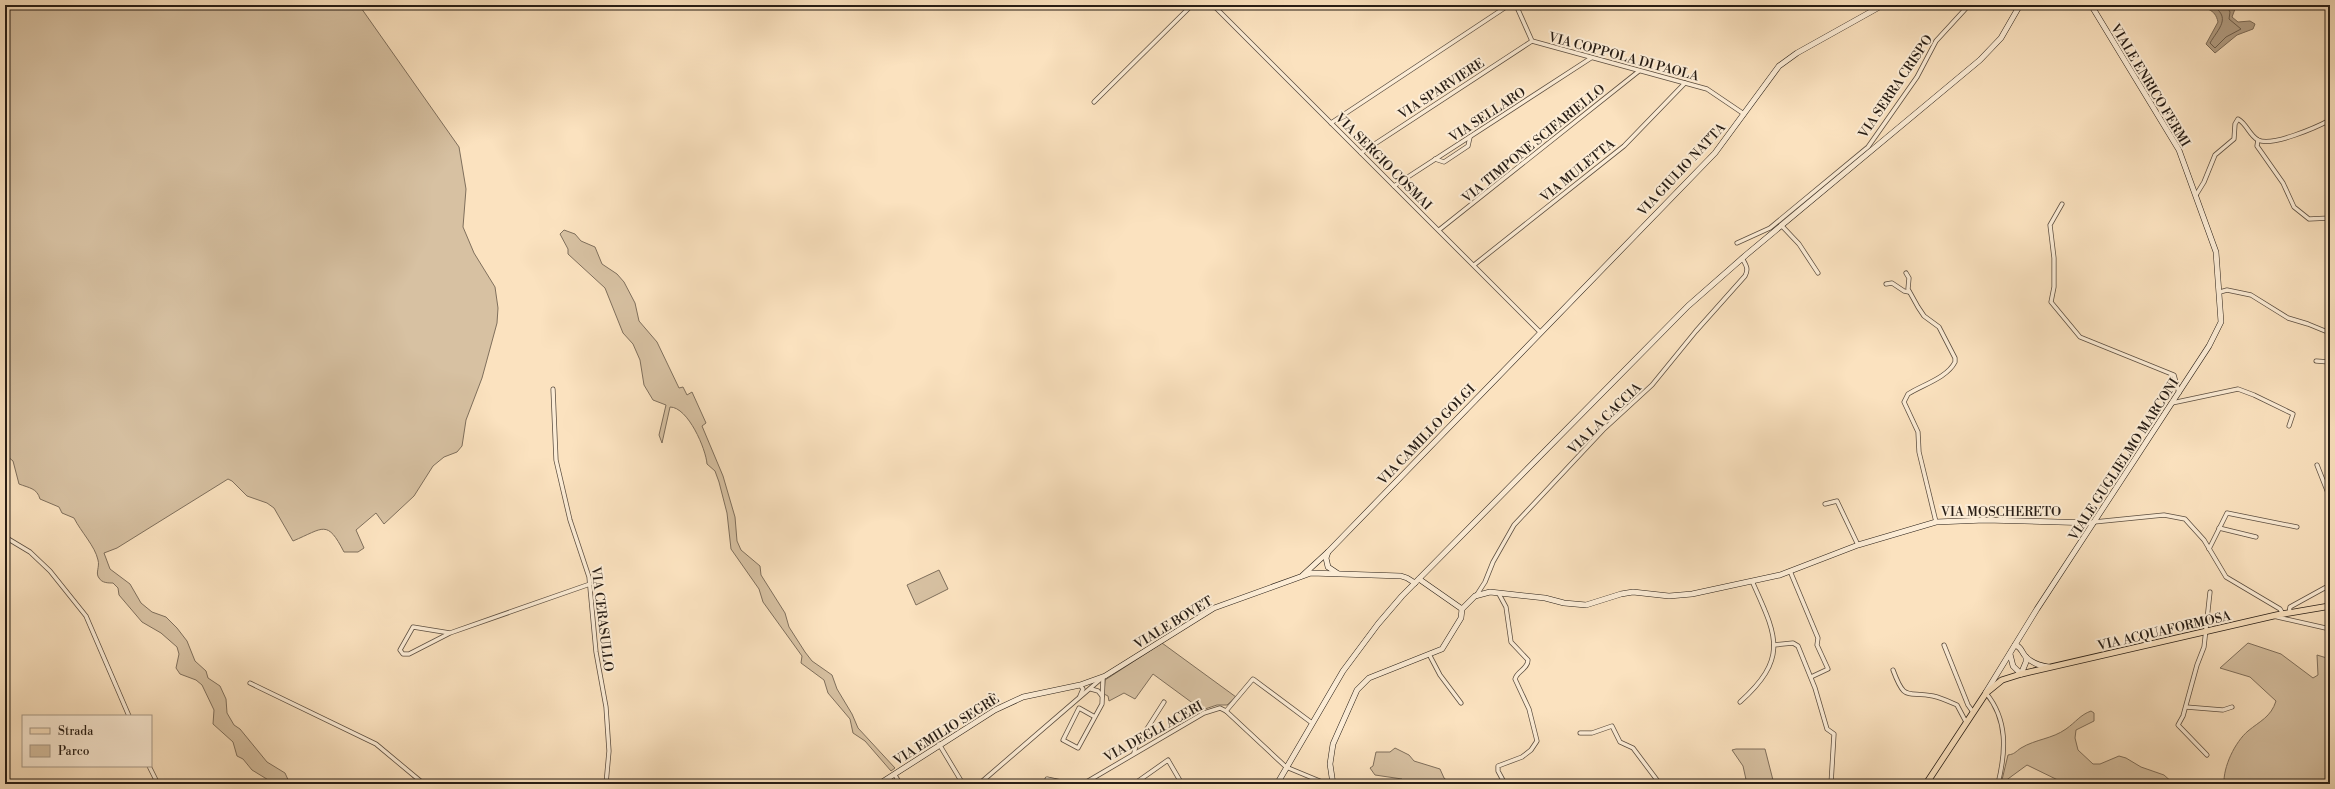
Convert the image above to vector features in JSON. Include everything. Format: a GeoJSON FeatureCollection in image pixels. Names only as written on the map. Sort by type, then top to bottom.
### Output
{"type":"FeatureCollection","features":[{"type":"Feature","properties":{"kind":"main road","name":"VIA ACQUAFORMOSA"},"geometry":{"type":"LineString","coordinates":[[1986,692],[2002,680],[2049,667],[2272,616],[2330,606]]}},
{"type":"Feature","properties":{"kind":"main road"},"geometry":{"type":"LineString","coordinates":[[1926,784],[1986,692]]}},
{"type":"Feature","properties":{"kind":"street"},"geometry":{"type":"LineString","coordinates":[[1094,102],[1192,5]]}},
{"type":"Feature","properties":{"kind":"street","name":"VIA SERGIO COSMAI"},"geometry":{"type":"LineString","coordinates":[[1213,5],[1540,332]]}},
{"type":"Feature","properties":{"kind":"street"},"geometry":{"type":"LineString","coordinates":[[1331,123],[1509,5]]}},
{"type":"Feature","properties":{"kind":"street","name":"VIA COPPOLA DI PAOLA"},"geometry":{"type":"LineString","coordinates":[[1516,5],[1532,42],[1707,89],[1744,114]]}},
{"type":"Feature","properties":{"kind":"street","name":"VIA GIULIO NATTA"},"geometry":{"type":"LineString","coordinates":[[1540,332],[1715,153],[1773,73],[1786,60],[1883,5]]}},
{"type":"Feature","properties":{"kind":"street","name":"VIA SERRA CRISPO"},"geometry":{"type":"LineString","coordinates":[[1737,243],[1770,228],[1868,147],[1917,77],[1936,41],[1969,5]]}},
{"type":"Feature","properties":{"kind":"street"},"geometry":{"type":"LineString","coordinates":[[1278,782],[1312,723],[1359,648],[1378,624],[1417,581],[1688,306],[1781,225],[1980,60],[2001,38],[2020,5]]}},
{"type":"Feature","properties":{"kind":"street","name":"VIALE ENRICO FERMI"},"geometry":{"type":"LineString","coordinates":[[2091,5],[2172,137],[2196,195],[2216,252],[2220,292]]}},
{"type":"Feature","properties":{"kind":"street","name":"VIA SPARVIERE"},"geometry":{"type":"LineString","coordinates":[[1361,153],[1532,42]]}},
{"type":"Feature","properties":{"kind":"street","name":"VIA SELLARO"},"geometry":{"type":"LineString","coordinates":[[1394,186],[1591,58]]}},
{"type":"Feature","properties":{"kind":"street","name":"VIA TIMPONE SCIFARIELLO"},"geometry":{"type":"LineString","coordinates":[[1439,230],[1639,71]]}},
{"type":"Feature","properties":{"kind":"street","name":"VIA MULETTA"},"geometry":{"type":"LineString","coordinates":[[1474,265],[1624,146],[1685,84]]}},
{"type":"Feature","properties":{"kind":"street"},"geometry":{"type":"LineString","coordinates":[[2196,195],[2204,182],[2215,155],[2234,139],[2235,124],[2238,119],[2258,140]]}},
{"type":"Feature","properties":{"kind":"street"},"geometry":{"type":"LineString","coordinates":[[2258,140],[2285,138],[2308,131],[2330,120]]}},
{"type":"Feature","properties":{"kind":"street"},"geometry":{"type":"LineString","coordinates":[[1435,159],[1444,162],[1468,146],[1470,137]]}},
{"type":"Feature","properties":{"kind":"street"},"geometry":{"type":"LineString","coordinates":[[2258,140],[2257,146],[2283,183],[2294,207],[2309,219],[2330,218]]}},
{"type":"Feature","properties":{"kind":"street"},"geometry":{"type":"LineString","coordinates":[[2062,204],[2050,225],[2054,258],[2054,287],[2050,299],[2068,325],[2080,337],[2170,372],[2174,375],[2179,393]]}},
{"type":"Feature","properties":{"kind":"street"},"geometry":{"type":"LineString","coordinates":[[1781,225],[1799,244],[1818,274]]}},
{"type":"Feature","properties":{"kind":"street","name":"VIA LA CACCIA"},"geometry":{"type":"LineString","coordinates":[[1475,596],[1485,582],[1493,562],[1514,525],[1603,430],[1652,386],[1692,336],[1745,276],[1748,271],[1742,258]]}},
{"type":"Feature","properties":{"kind":"street"},"geometry":{"type":"LineString","coordinates":[[1906,273],[1909,278],[1909,292],[1924,316],[1939,327],[1950,344],[1955,362],[1935,380],[1908,394],[1904,402],[1918,432],[1919,452],[1934,522]]}},
{"type":"Feature","properties":{"kind":"street"},"geometry":{"type":"LineString","coordinates":[[1886,284],[1892,283],[1904,291],[1909,292]]}},
{"type":"Feature","properties":{"kind":"street"},"geometry":{"type":"LineString","coordinates":[[2220,292],[2228,290],[2251,295],[2288,318],[2330,333]]}},
{"type":"Feature","properties":{"kind":"street","name":"VIALE GUGLIELMO MARCONI"},"geometry":{"type":"LineString","coordinates":[[1986,692],[2218,330],[2221,316],[2220,292]]}},
{"type":"Feature","properties":{"kind":"street","name":"VIA CAMILLO GOLGI"},"geometry":{"type":"LineString","coordinates":[[1303,575],[1328,552],[1540,332]]}},
{"type":"Feature","properties":{"kind":"street"},"geometry":{"type":"LineString","coordinates":[[2316,360],[2329,362],[2330,360]]}},
{"type":"Feature","properties":{"kind":"street","name":"VIA CERASULLO"},"geometry":{"type":"LineString","coordinates":[[553,389],[556,460],[570,520],[585,562],[590,584],[596,652],[606,707],[609,751],[606,784]]}},
{"type":"Feature","properties":{"kind":"street"},"geometry":{"type":"LineString","coordinates":[[2172,403],[2238,389],[2269,401],[2292,414],[2289,426]]}},
{"type":"Feature","properties":{"kind":"street"},"geometry":{"type":"LineString","coordinates":[[2317,465],[2330,498]]}},
{"type":"Feature","properties":{"kind":"street"},"geometry":{"type":"LineString","coordinates":[[1825,504],[1837,501],[1858,545]]}},
{"type":"Feature","properties":{"kind":"street"},"geometry":{"type":"LineString","coordinates":[[2208,549],[2227,513],[2297,527]]}},
{"type":"Feature","properties":{"kind":"street"},"geometry":{"type":"LineString","coordinates":[[2094,522],[2164,515],[2180,517],[2194,528],[2226,577],[2286,613],[2290,607],[2330,585]]}},
{"type":"Feature","properties":{"kind":"street","name":"VIA MOSCHERETO"},"geometry":{"type":"LineString","coordinates":[[1475,596],[1490,592],[1545,598],[1564,603],[1586,606],[1621,594],[1692,594],[1790,571],[1858,545],[1934,522],[1985,520],[2094,522]]}},
{"type":"Feature","properties":{"kind":"street"},"geometry":{"type":"LineString","coordinates":[[2220,528],[2256,537]]}},
{"type":"Feature","properties":{"kind":"street"},"geometry":{"type":"LineString","coordinates":[[6,537],[30,552],[64,588],[86,616],[129,715]]}},
{"type":"Feature","properties":{"kind":"street"},"geometry":{"type":"LineString","coordinates":[[1328,552],[1326,558],[1328,567],[1338,574]]}},
{"type":"Feature","properties":{"kind":"street"},"geometry":{"type":"LineString","coordinates":[[1790,571],[1818,638],[1817,645],[1828,669],[1811,677]]}},
{"type":"Feature","properties":{"kind":"street"},"geometry":{"type":"LineString","coordinates":[[1303,575],[1320,572],[1401,576],[1417,581],[1462,609]]}},
{"type":"Feature","properties":{"kind":"street","name":"VIALE BOVET"},"geometry":{"type":"LineString","coordinates":[[1080,686],[1105,676],[1214,608],[1303,575]]}},
{"type":"Feature","properties":{"kind":"street"},"geometry":{"type":"LineString","coordinates":[[1740,702],[1769,670],[1772,663],[1774,645],[1772,626],[1752,581]]}},
{"type":"Feature","properties":{"kind":"street"},"geometry":{"type":"LineString","coordinates":[[450,633],[439,630],[413,627],[400,652],[409,654],[450,633],[590,584]]}},
{"type":"Feature","properties":{"kind":"street"},"geometry":{"type":"LineString","coordinates":[[2207,755],[2178,725],[2186,707],[2197,664],[2204,647],[2204,632],[2210,592]]}},
{"type":"Feature","properties":{"kind":"street"},"geometry":{"type":"LineString","coordinates":[[1499,594],[1506,607],[1511,642],[1528,660],[1527,665],[1517,674],[1516,679],[1529,709],[1536,736],[1535,746],[1528,754],[1498,766],[1498,770],[1505,784]]}},
{"type":"Feature","properties":{"kind":"street"},"geometry":{"type":"LineString","coordinates":[[1334,784],[1330,764],[1333,744],[1357,690],[1369,678],[1400,664],[1430,656],[1442,649],[1461,618],[1462,609],[1475,596]]}},
{"type":"Feature","properties":{"kind":"street"},"geometry":{"type":"LineString","coordinates":[[2272,616],[2330,629]]}},
{"type":"Feature","properties":{"kind":"street"},"geometry":{"type":"LineString","coordinates":[[2020,648],[2024,632]]}},
{"type":"Feature","properties":{"kind":"street"},"geometry":{"type":"LineString","coordinates":[[1774,645],[1793,643],[1798,646],[1811,677],[1827,729],[1834,734],[1831,784]]}},
{"type":"Feature","properties":{"kind":"street"},"geometry":{"type":"LineString","coordinates":[[1944,645],[1968,705],[1973,712]]}},
{"type":"Feature","properties":{"kind":"street"},"geometry":{"type":"LineString","coordinates":[[2015,646],[2020,648],[2026,657],[2039,665],[2049,667]]}},
{"type":"Feature","properties":{"kind":"street"},"geometry":{"type":"LineString","coordinates":[[2010,654],[2013,666],[2021,674],[2026,662],[2026,657]]}},
{"type":"Feature","properties":{"kind":"street"},"geometry":{"type":"LineString","coordinates":[[1430,656],[1440,675],[1461,703]]}},
{"type":"Feature","properties":{"kind":"street"},"geometry":{"type":"LineString","coordinates":[[1894,670],[1899,686],[1904,691],[1912,696],[1932,696],[1957,705],[1966,722]]}},
{"type":"Feature","properties":{"kind":"street"},"geometry":{"type":"LineString","coordinates":[[978,784],[983,782],[1105,676]]}},
{"type":"Feature","properties":{"kind":"street"},"geometry":{"type":"LineString","coordinates":[[1095,717],[1079,708],[1063,740],[1078,748],[1095,717],[1103,698],[1102,684],[1105,676]]}},
{"type":"Feature","properties":{"kind":"street"},"geometry":{"type":"LineString","coordinates":[[1312,723],[1253,680],[1226,711],[1286,767],[1327,784]]}},
{"type":"Feature","properties":{"kind":"street"},"geometry":{"type":"LineString","coordinates":[[250,683],[376,744],[424,784]]}},
{"type":"Feature","properties":{"kind":"street"},"geometry":{"type":"LineString","coordinates":[[1078,700],[1083,689],[1080,686]]}},
{"type":"Feature","properties":{"kind":"street","name":"VIA EMILIO SEGRÈ"},"geometry":{"type":"LineString","coordinates":[[879,784],[895,775],[939,744],[1017,699],[1036,693],[1080,686]]}},
{"type":"Feature","properties":{"kind":"street"},"geometry":{"type":"LineString","coordinates":[[1091,689],[1098,691],[1103,698]]}},
{"type":"Feature","properties":{"kind":"street"},"geometry":{"type":"LineString","coordinates":[[1986,692],[2000,717],[2004,749],[2003,762],[1998,784]]}},
{"type":"Feature","properties":{"kind":"street"},"geometry":{"type":"LineString","coordinates":[[1134,753],[1136,746],[1164,702]]}},
{"type":"Feature","properties":{"kind":"street"},"geometry":{"type":"LineString","coordinates":[[2186,707],[2223,710],[2232,707]]}},
{"type":"Feature","properties":{"kind":"street","name":"VIA DEGLI ACERI"},"geometry":{"type":"LineString","coordinates":[[1083,784],[1204,712],[1220,708],[1226,711]]}},
{"type":"Feature","properties":{"kind":"street"},"geometry":{"type":"LineString","coordinates":[[1580,733],[1592,733],[1612,726],[1620,742],[1633,748],[1660,784]]}},
{"type":"Feature","properties":{"kind":"street"},"geometry":{"type":"LineString","coordinates":[[939,744],[963,784]]}},
{"type":"Feature","properties":{"kind":"street"},"geometry":{"type":"LineString","coordinates":[[1134,784],[1168,760],[1182,784]]}},
{"type":"Feature","properties":{"kind":"street"},"geometry":{"type":"LineString","coordinates":[[150,767],[158,784]]}},
{"type":"Feature","properties":{"kind":"street"},"geometry":{"type":"LineString","coordinates":[[895,775],[900,784]]}},
{"type":"Feature","properties":{"kind":"street"},"geometry":{"type":"LineString","coordinates":[[1047,779],[1071,784]]}},
{"type":"Feature","properties":{"kind":"green space"},"geometry":{"type":"Polygon","coordinates":[[[5,5],[359,5],[459,147],[466,189],[463,227],[474,253],[495,287],[498,308],[497,323],[482,378],[466,420],[462,446],[457,452],[444,457],[433,466],[414,496],[384,524],[376,513],[356,530],[364,548],[358,552],[344,552],[333,535],[324,529],[318,530],[293,541],[274,508],[267,503],[247,496],[228,479],[117,548],[104,553],[110,569],[130,584],[141,603],[152,612],[166,617],[177,628],[187,641],[195,661],[206,671],[208,678],[220,686],[226,699],[227,713],[234,725],[240,729],[267,762],[285,773],[290,784],[271,784],[270,781],[252,770],[243,759],[237,756],[233,742],[213,724],[214,710],[202,685],[196,680],[180,674],[176,668],[179,654],[177,647],[161,633],[142,622],[119,595],[118,588],[113,583],[100,580],[97,574],[98,563],[96,555],[91,544],[74,518],[62,513],[59,507],[40,499],[35,490],[19,484],[13,461],[7,456],[5,457],[5,5]]]}},
{"type":"Feature","properties":{"kind":"green space"},"geometry":{"type":"Polygon","coordinates":[[[564,230],[575,234],[581,241],[595,247],[602,264],[617,274],[624,282],[635,303],[639,321],[657,342],[679,388],[683,387],[687,395],[692,392],[706,423],[702,426],[723,476],[735,517],[737,541],[741,550],[760,566],[761,575],[785,613],[789,627],[812,661],[832,675],[837,689],[852,714],[858,728],[895,768],[891,771],[865,741],[853,733],[850,719],[828,693],[824,680],[801,663],[802,656],[763,602],[759,589],[731,549],[727,513],[715,471],[707,464],[700,439],[695,430],[683,414],[677,409],[670,407],[662,443],[659,435],[666,405],[653,400],[644,385],[640,360],[633,344],[623,333],[605,288],[568,254],[568,249],[560,234],[564,230]]]}},
{"type":"Feature","properties":{"kind":"green space"},"geometry":{"type":"Polygon","coordinates":[[[939,570],[948,589],[916,605],[907,585],[939,570]]]}},
{"type":"Feature","properties":{"kind":"green space"},"geometry":{"type":"Polygon","coordinates":[[[1162,643],[1236,697],[1227,705],[1217,705],[1202,710],[1153,674],[1135,699],[1124,693],[1109,701],[1108,696],[1104,694],[1105,680],[1162,643]]]}},
{"type":"Feature","properties":{"kind":"green space"},"geometry":{"type":"Polygon","coordinates":[[[2248,643],[2281,654],[2313,678],[2318,675],[2317,655],[2330,659],[2330,784],[2224,784],[2224,777],[2234,748],[2248,731],[2268,715],[2276,701],[2250,677],[2220,668],[2248,643]]]}},
{"type":"Feature","properties":{"kind":"green space"},"geometry":{"type":"Polygon","coordinates":[[[2091,711],[2094,713],[2094,721],[2076,730],[2075,738],[2078,750],[2093,764],[2100,764],[2119,756],[2126,758],[2141,767],[2164,775],[2174,784],[2066,784],[2027,765],[2001,784],[2008,755],[2027,745],[2061,732],[2091,711]]]}},
{"type":"Feature","properties":{"kind":"green space"},"geometry":{"type":"Polygon","coordinates":[[[1395,748],[1409,755],[1414,761],[1440,769],[1444,778],[1451,784],[1407,784],[1402,779],[1375,775],[1370,768],[1373,766],[1376,752],[1390,752],[1395,748]]]}},
{"type":"Feature","properties":{"kind":"green space"},"geometry":{"type":"Polygon","coordinates":[[[1765,749],[1774,784],[1747,784],[1743,766],[1732,750],[1765,749]]]}},
{"type":"Feature","properties":{"kind":"water"},"geometry":{"type":"Polygon","coordinates":[[[2193,5],[2226,5],[2235,9],[2232,17],[2238,22],[2250,21],[2255,24],[2253,29],[2237,35],[2215,53],[2206,44],[2218,22],[2217,17],[2209,10],[2193,5]]]}}]}
